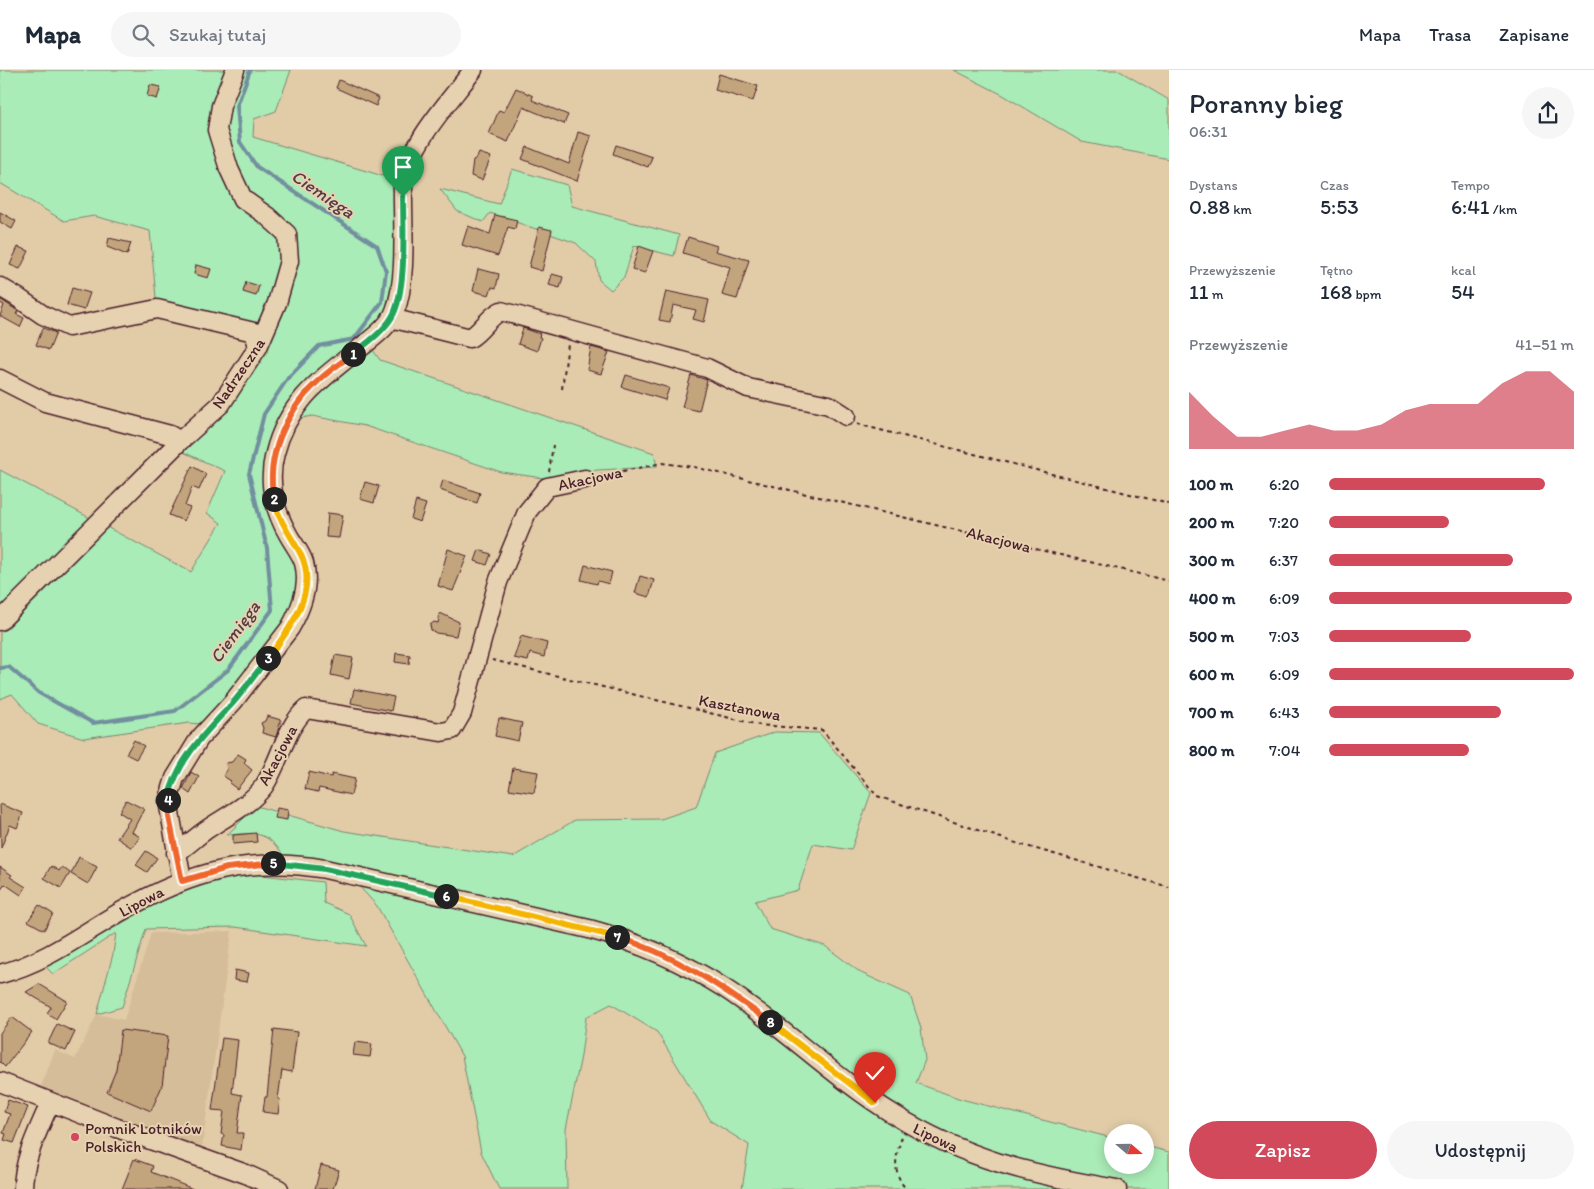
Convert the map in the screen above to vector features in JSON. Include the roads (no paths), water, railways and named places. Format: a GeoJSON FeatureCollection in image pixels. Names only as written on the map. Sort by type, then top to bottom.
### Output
{"type":"FeatureCollection","features":[{"type":"Feature","properties":{"kind":"street","name":"Nadrzeczna"},"geometry":{"type":"LineString","coordinates":[[0,621],[180,441],[221,404],[258,347],[277,303],[289,261],[287,234],[267,216],[243,199],[229,169],[217,130],[221,106],[235,70]]}},
{"type":"Feature","properties":{"kind":"street"},"geometry":{"type":"LineString","coordinates":[[182,881],[168,801],[175,778],[199,739],[233,702],[290,628],[298,615],[305,588],[306,576],[302,558],[275,506],[272,490],[272,466],[280,436],[294,408],[316,382],[383,329],[396,310],[401,284],[403,182],[409,160],[424,136],[473,70]]}},
{"type":"Feature","properties":{"kind":"street"},"geometry":{"type":"LineString","coordinates":[[0,287],[18,296],[43,315],[70,326],[157,309],[254,332],[258,347]]}},
{"type":"Feature","properties":{"kind":"street"},"geometry":{"type":"LineString","coordinates":[[391,318],[470,338],[478,333],[494,314],[500,311],[707,368],[748,388],[829,405],[846,416]]}},
{"type":"Feature","properties":{"kind":"street"},"geometry":{"type":"LineString","coordinates":[[0,379],[45,402],[170,435],[180,441]]}},
{"type":"Feature","properties":{"kind":"street","name":"Akacjowa"},"geometry":{"type":"LineString","coordinates":[[176,853],[206,830],[237,811],[263,786],[283,750],[297,717],[306,709],[441,732],[452,730],[462,713],[498,582],[527,512],[547,487],[585,479]]}},
{"type":"Feature","properties":{"kind":"street","name":"Lipowa"},"geometry":{"type":"LineString","coordinates":[[0,974],[49,956],[121,912],[182,881],[210,872],[246,865],[273,863],[315,867],[502,909],[630,941],[679,962],[725,989],[875,1103],[950,1145],[1001,1165],[1059,1179],[1117,1189]]}},
{"type":"Feature","properties":{"kind":"street"},"geometry":{"type":"LineString","coordinates":[[0,1082],[246,1174],[279,1189]]}},
{"type":"Feature","properties":{"kind":"street"},"geometry":{"type":"LineString","coordinates":[[23,1189],[23,1180],[33,1143],[50,1102]]}},
{"type":"Feature","properties":{"kind":"waterway","name":"Ciemięga"},"geometry":{"type":"LineString","coordinates":[[0,668],[9,667],[39,693],[93,723],[175,711],[228,670],[272,610],[267,548],[249,474],[264,414],[288,378],[319,346],[354,339],[382,302],[386,271],[377,246],[257,167],[240,142],[237,106],[250,70]]}},
{"type":"Feature","properties":{"kind":"place","name":"Pomnik Lotników Polskich"},"geometry":{"type":"Point","coordinates":[75,1137]}}]}
